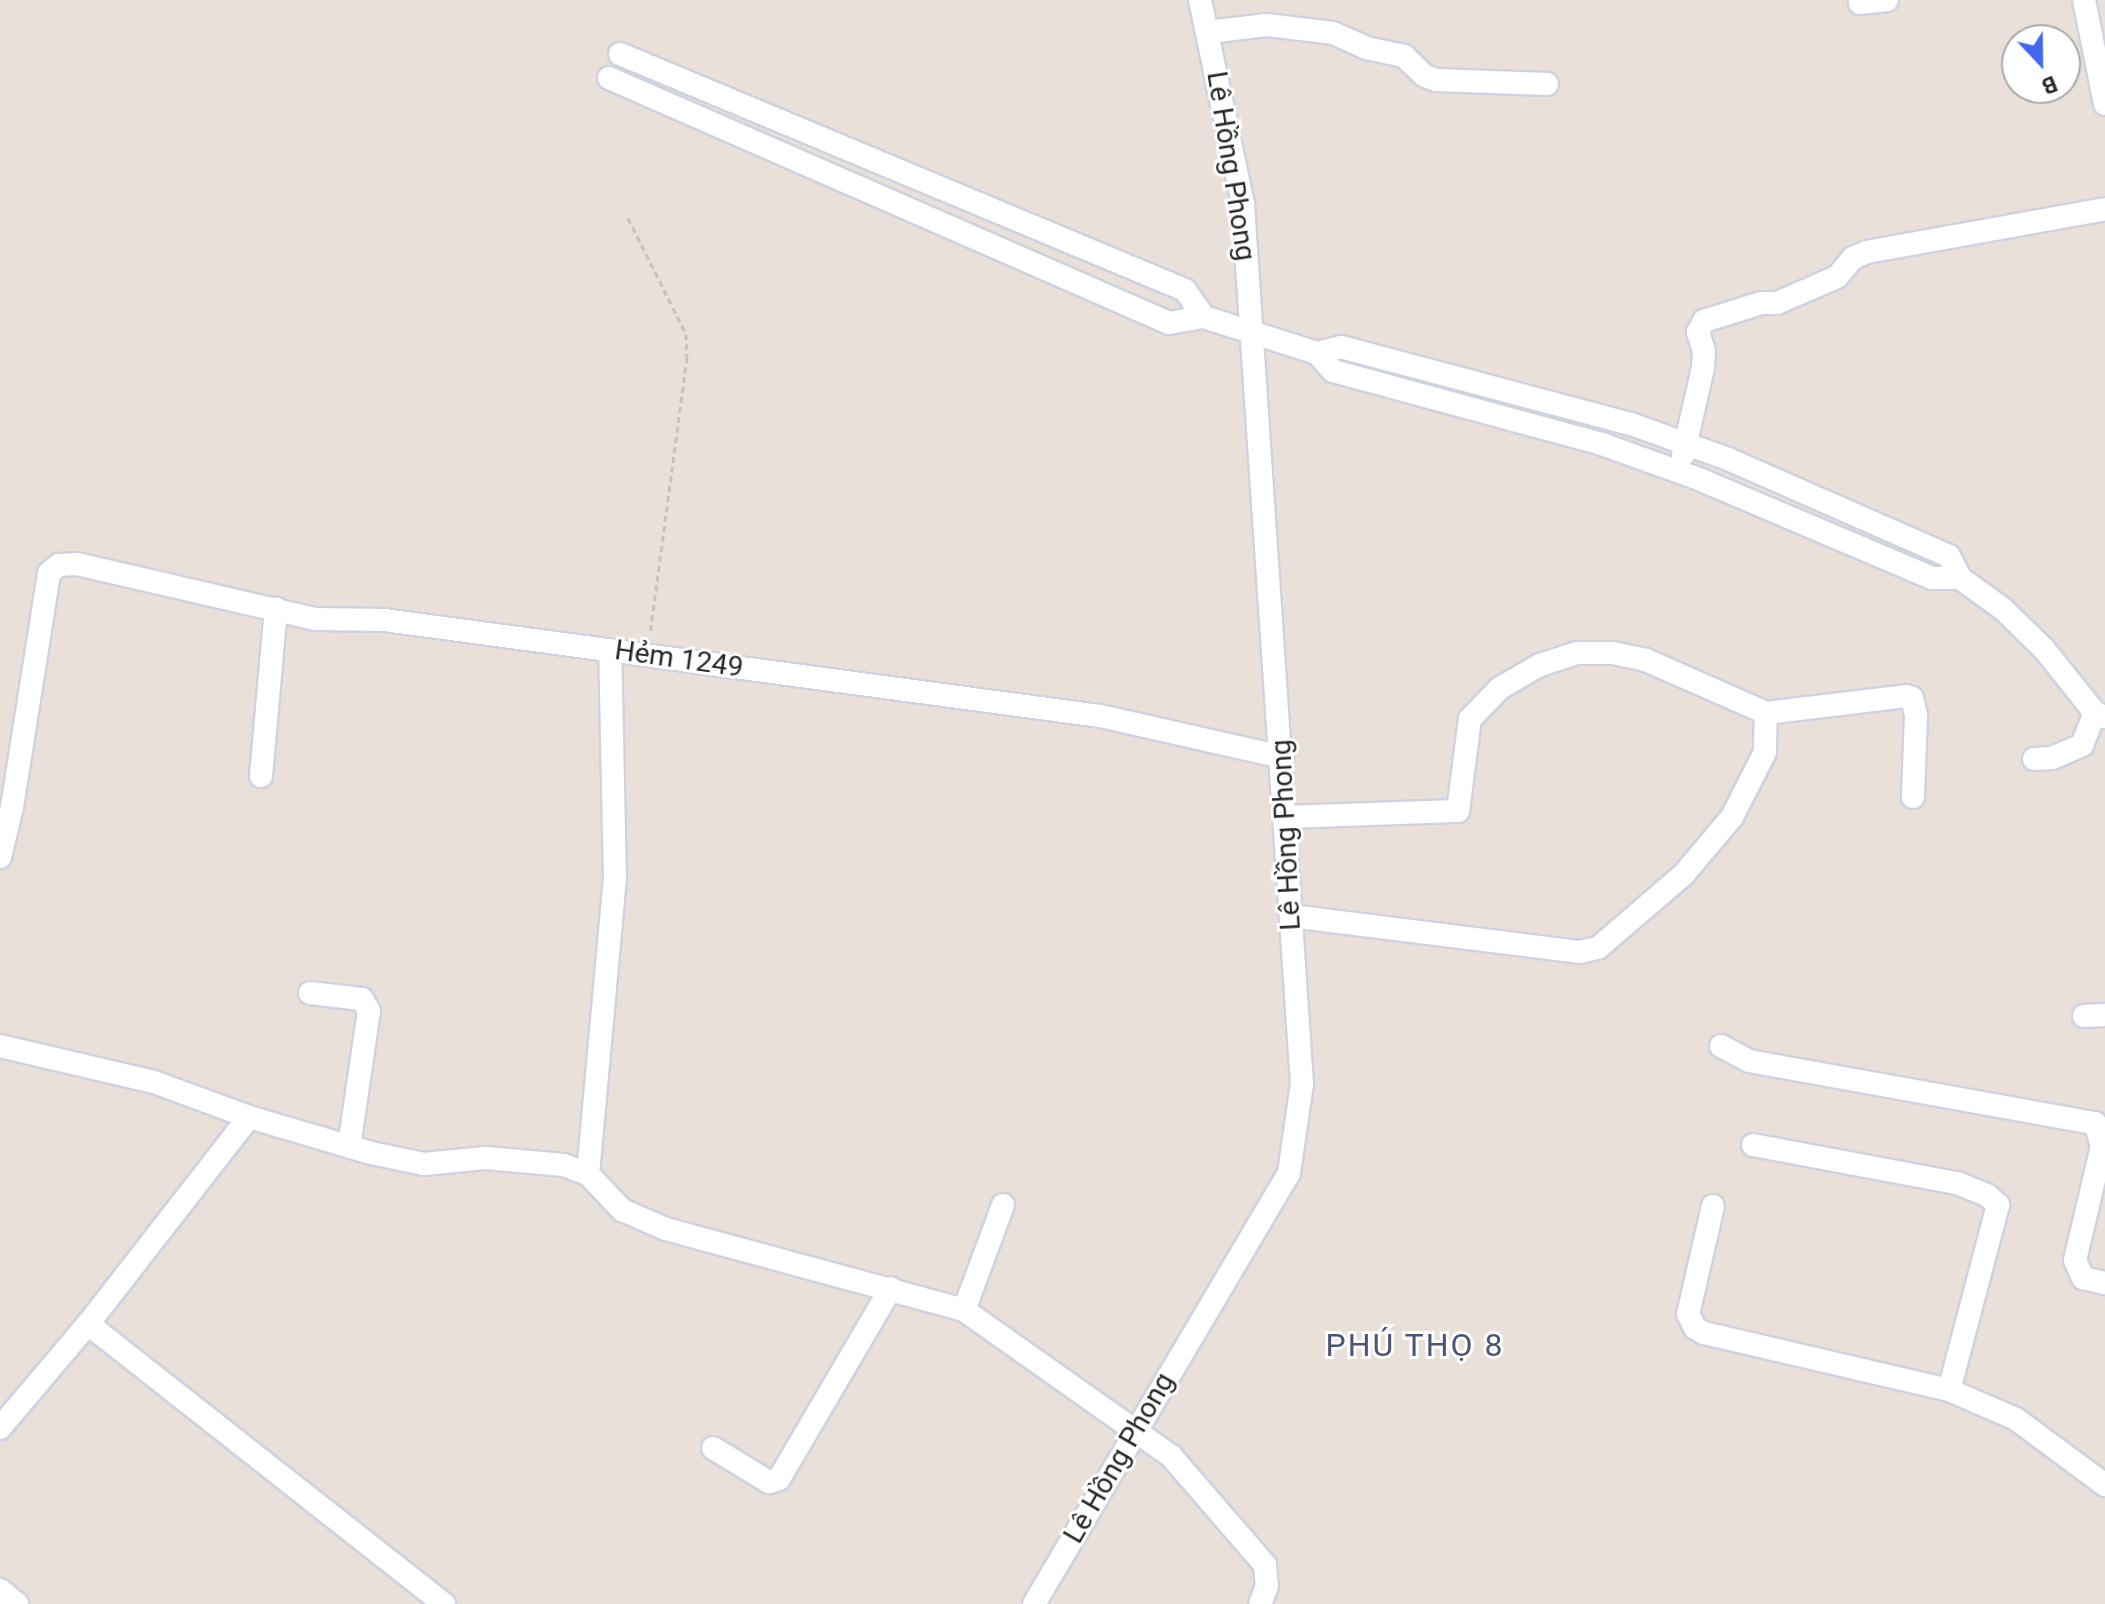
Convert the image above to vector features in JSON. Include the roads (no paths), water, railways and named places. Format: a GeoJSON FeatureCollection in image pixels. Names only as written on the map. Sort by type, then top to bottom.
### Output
{"type":"FeatureCollection","features":[{"type":"Feature","properties":{"kind":"street","name":"Lê Hồng Phong"},"geometry":{"type":"LineString","coordinates":[[1034,1604],[1289,1173],[1302,1084],[1243,204],[1200,0]]}},
{"type":"Feature","properties":{"kind":"street"},"geometry":{"type":"LineString","coordinates":[[1860,3],[1887,0]]}},
{"type":"Feature","properties":{"kind":"street"},"geometry":{"type":"LineString","coordinates":[[2084,0],[2105,104]]}},
{"type":"Feature","properties":{"kind":"street"},"geometry":{"type":"LineString","coordinates":[[1208,32],[1267,25],[1333,33],[1366,48],[1404,56],[1425,76],[1436,80],[1547,84]]}},
{"type":"Feature","properties":{"kind":"street"},"geometry":{"type":"LineString","coordinates":[[620,54],[1185,290],[1204,317]]}},
{"type":"Feature","properties":{"kind":"street"},"geometry":{"type":"LineString","coordinates":[[609,78],[1169,323],[1204,317],[1317,353],[1341,347],[1535,396],[1686,444],[1949,556],[1960,578],[2003,609],[2044,649],[2100,715],[2082,745],[2052,758],[2034,759]]}},
{"type":"Feature","properties":{"kind":"street"},"geometry":{"type":"LineString","coordinates":[[869,192],[880,162]]}},
{"type":"Feature","properties":{"kind":"street"},"geometry":{"type":"LineString","coordinates":[[1679,472],[1703,368],[1704,351],[1698,332],[1704,321],[1761,303],[1777,303],[1841,274],[1853,258],[1867,252],[2105,209]]}},
{"type":"Feature","properties":{"kind":"street"},"geometry":{"type":"LineString","coordinates":[[1317,353],[1333,371],[1588,440],[1679,472],[1932,578],[1960,578]]}},
{"type":"Feature","properties":{"kind":"street","name":"Hẻm 1249"},"geometry":{"type":"LineString","coordinates":[[0,857],[12,807],[49,573],[59,565],[77,564],[316,619],[384,620],[1100,716],[1282,757]]}},
{"type":"Feature","properties":{"kind":"street"},"geometry":{"type":"LineString","coordinates":[[261,776],[276,609]]}},
{"type":"Feature","properties":{"kind":"street"},"geometry":{"type":"LineString","coordinates":[[588,1174],[615,880],[610,650]]}},
{"type":"Feature","properties":{"kind":"street"},"geometry":{"type":"LineString","coordinates":[[1284,817],[1458,811],[1470,719],[1500,688],[1540,665],[1577,653],[1613,653],[1646,660],[1766,713],[1906,696],[1912,698],[1916,715],[1913,797]]}},
{"type":"Feature","properties":{"kind":"street"},"geometry":{"type":"LineString","coordinates":[[1291,916],[1579,952],[1598,948],[1684,874],[1732,817],[1765,752],[1766,713]]}},
{"type":"Feature","properties":{"kind":"street"},"geometry":{"type":"LineString","coordinates":[[310,993],[362,999],[369,1011],[349,1147]]}},
{"type":"Feature","properties":{"kind":"street"},"geometry":{"type":"LineString","coordinates":[[0,1046],[154,1082],[249,1117],[349,1147],[424,1164],[516,1159],[564,1165],[588,1174],[622,1210],[666,1229],[964,1310],[1171,1456],[1265,1565],[1267,1586],[1260,1604]]}},
{"type":"Feature","properties":{"kind":"street"},"geometry":{"type":"LineString","coordinates":[[1721,1046],[1749,1061],[2095,1123],[2102,1146],[2075,1260],[2083,1278],[2105,1283]]}},
{"type":"Feature","properties":{"kind":"street"},"geometry":{"type":"LineString","coordinates":[[0,1428],[88,1324],[249,1117]]}},
{"type":"Feature","properties":{"kind":"street"},"geometry":{"type":"LineString","coordinates":[[1753,1145],[1957,1183],[1987,1195],[1998,1205],[1949,1390]]}},
{"type":"Feature","properties":{"kind":"street"},"geometry":{"type":"LineString","coordinates":[[964,1310],[1003,1205]]}},
{"type":"Feature","properties":{"kind":"street"},"geometry":{"type":"LineString","coordinates":[[1713,1206],[1688,1314],[1695,1328],[1704,1333],[1949,1390],[2016,1419],[2105,1485]]}},
{"type":"Feature","properties":{"kind":"street"},"geometry":{"type":"LineString","coordinates":[[713,1448],[769,1482],[779,1479],[891,1288]]}},
{"type":"Feature","properties":{"kind":"street"},"geometry":{"type":"LineString","coordinates":[[88,1324],[444,1604]]}},
{"type":"Feature","properties":{"kind":"street"},"geometry":{"type":"LineString","coordinates":[[0,1590],[17,1604]]}},
{"type":"Feature","properties":{"kind":"district","name":"PHÚ THỌ 8"},"geometry":{"type":"Point","coordinates":[1415,1345]}}]}
